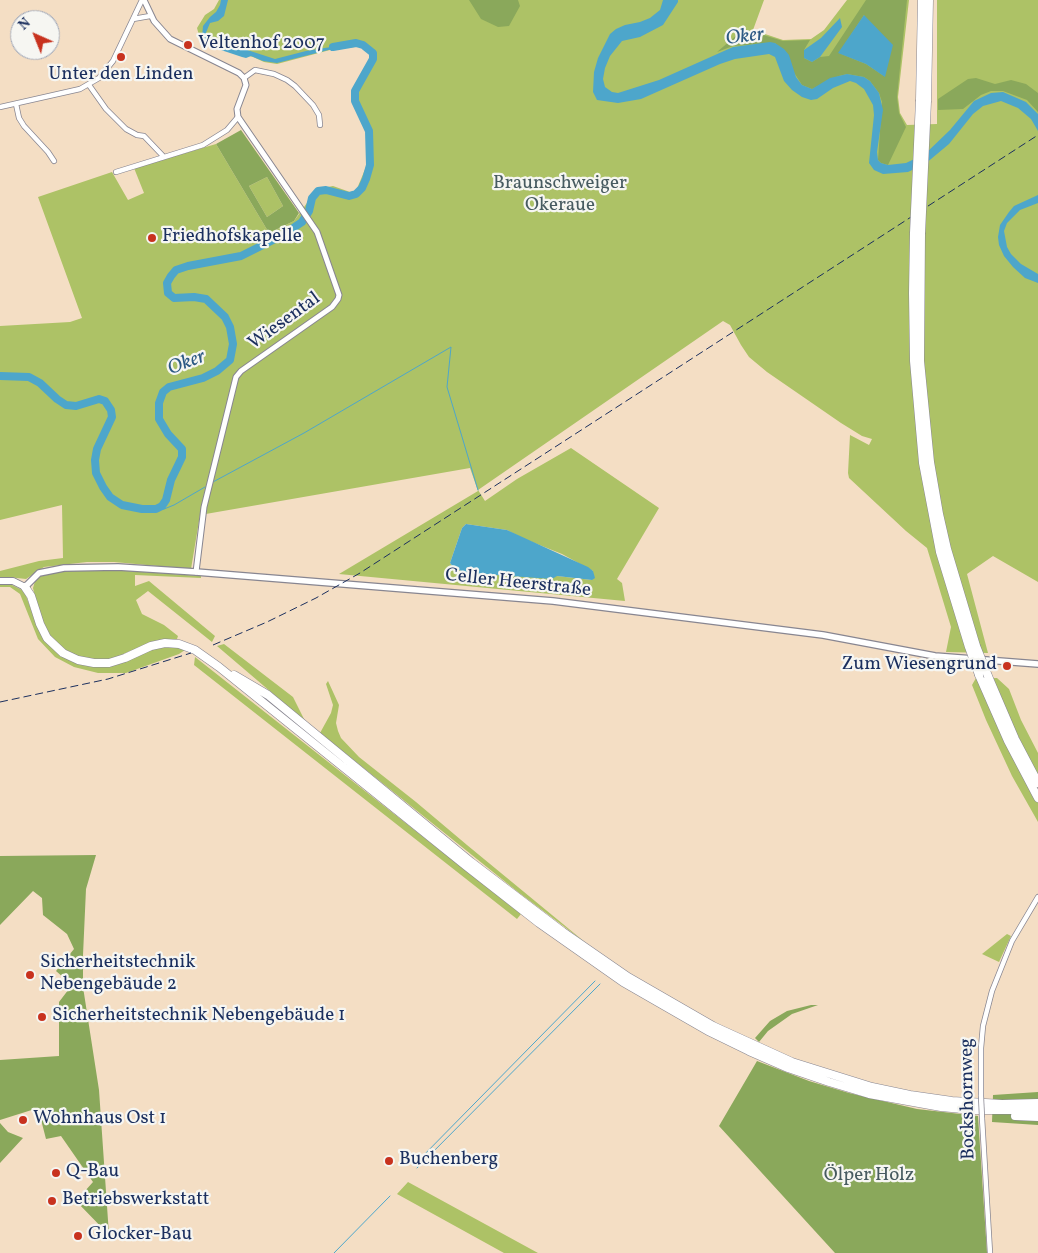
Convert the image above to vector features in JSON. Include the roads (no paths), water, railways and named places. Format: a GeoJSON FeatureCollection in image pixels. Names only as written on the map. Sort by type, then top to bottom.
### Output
{"type":"FeatureCollection","features":[{"type":"Feature","properties":{"kind":"highway"},"geometry":{"type":"LineString","coordinates":[[922,0],[924,101]]}},
{"type":"Feature","properties":{"kind":"highway"},"geometry":{"type":"LineString","coordinates":[[929,0],[913,293],[914,361],[927,463],[940,552],[983,676],[1008,741],[1038,798]]}},
{"type":"Feature","properties":{"kind":"highway"},"geometry":{"type":"LineString","coordinates":[[25,587],[31,596],[44,633],[55,646],[72,658],[89,662],[109,663],[155,645],[175,643],[195,650],[219,667],[517,906],[601,967],[670,1011],[749,1051],[822,1080],[869,1094],[904,1102],[973,1110],[1038,1110]]}},
{"type":"Feature","properties":{"kind":"highway"},"geometry":{"type":"LineString","coordinates":[[219,667],[262,691],[522,901],[605,962],[694,1016],[772,1054],[851,1082],[916,1096],[952,1101],[1002,1104],[1038,1101]]}},
{"type":"Feature","properties":{"kind":"highway"},"geometry":{"type":"LineString","coordinates":[[983,676],[1038,782]]}},
{"type":"Feature","properties":{"kind":"highway"},"geometry":{"type":"LineString","coordinates":[[973,1110],[991,1115],[1038,1117]]}},
{"type":"Feature","properties":{"kind":"main road","name":"Celler Heerstraße"},"geometry":{"type":"LineString","coordinates":[[25,587],[36,575],[42,572],[64,568],[118,567],[196,572],[553,601],[823,635],[934,656],[1038,664]]}},
{"type":"Feature","properties":{"kind":"main road"},"geometry":{"type":"LineString","coordinates":[[0,581],[13,581],[25,587]]}},
{"type":"Feature","properties":{"kind":"street"},"geometry":{"type":"LineString","coordinates":[[116,172],[196,148],[227,130],[238,117],[237,109],[246,85],[240,73],[170,39],[150,16],[143,0]]}},
{"type":"Feature","properties":{"kind":"street"},"geometry":{"type":"LineString","coordinates":[[0,107],[77,90],[90,85],[109,67],[143,0]]}},
{"type":"Feature","properties":{"kind":"street"},"geometry":{"type":"LineString","coordinates":[[133,20],[150,16]]}},
{"type":"Feature","properties":{"kind":"street"},"geometry":{"type":"LineString","coordinates":[[244,78],[255,70],[274,74],[287,80],[313,105],[319,116],[320,125]]}},
{"type":"Feature","properties":{"kind":"street"},"geometry":{"type":"LineString","coordinates":[[90,85],[111,114],[126,129],[137,135],[144,136],[164,157]]}},
{"type":"Feature","properties":{"kind":"street"},"geometry":{"type":"LineString","coordinates":[[16,104],[19,118],[24,126],[54,161]]}},
{"type":"Feature","properties":{"kind":"street","name":"Wiesental"},"geometry":{"type":"LineString","coordinates":[[196,572],[204,507],[236,377],[332,307],[338,299],[338,290],[312,224],[238,117]]}},
{"type":"Feature","properties":{"kind":"street","name":"Bockshornweg"},"geometry":{"type":"LineString","coordinates":[[990,1253],[981,1096],[981,1041],[983,1026],[992,991],[1012,942],[1038,897]]}},
{"type":"Feature","properties":{"kind":"water"},"geometry":{"type":"Polygon","coordinates":[[[221,0],[228,0],[224,16],[218,21],[210,23],[205,35],[211,41],[232,49],[241,48],[275,59],[306,51],[356,43],[277,63],[263,61],[251,56],[242,57],[212,47],[202,37],[203,26],[216,12],[221,0]]]}},
{"type":"Feature","properties":{"kind":"water"},"geometry":{"type":"Polygon","coordinates":[[[663,0],[678,0],[678,2],[663,25],[640,37],[622,41],[610,56],[603,79],[605,87],[612,92],[618,93],[659,80],[733,47],[770,42],[784,49],[789,55],[796,77],[802,85],[812,89],[830,78],[847,74],[864,77],[870,81],[879,93],[883,110],[877,152],[878,160],[881,163],[888,165],[906,163],[925,154],[950,130],[974,101],[991,93],[1003,92],[1026,102],[1038,114],[1038,131],[1031,119],[1018,108],[1001,101],[983,106],[973,114],[949,144],[925,164],[908,172],[883,174],[874,170],[869,163],[874,115],[873,105],[864,89],[850,81],[833,88],[817,99],[811,100],[802,97],[784,81],[775,57],[769,54],[735,59],[720,64],[641,99],[618,103],[597,100],[593,92],[594,72],[598,58],[610,34],[625,25],[650,18],[660,10],[663,0]]]}},
{"type":"Feature","properties":{"kind":"water"},"geometry":{"type":"Polygon","coordinates":[[[864,15],[893,45],[885,77],[866,64],[838,53],[864,15]]]}},
{"type":"Feature","properties":{"kind":"water"},"geometry":{"type":"Polygon","coordinates":[[[840,18],[842,27],[820,57],[812,62],[804,58],[804,50],[821,38],[840,18]]]}},
{"type":"Feature","properties":{"kind":"water"},"geometry":{"type":"Polygon","coordinates":[[[1038,195],[1038,203],[1020,210],[1007,223],[1004,231],[1007,247],[1011,254],[1021,264],[1038,274],[1038,283],[1025,278],[1013,267],[1004,256],[998,237],[1000,225],[1014,206],[1038,195]]]}},
{"type":"Feature","properties":{"kind":"water"},"geometry":{"type":"Polygon","coordinates":[[[466,524],[507,530],[588,567],[593,571],[595,578],[592,580],[557,576],[552,579],[467,573],[454,568],[450,563],[462,528],[466,524]]]}},
{"type":"Feature","properties":{"kind":"waterway","name":"Oker"},"geometry":{"type":"LineString","coordinates":[[0,376],[29,377],[40,383],[66,405],[76,406],[99,399],[105,401],[111,410],[112,417],[97,449],[95,460],[96,473],[103,487],[110,497],[122,505],[142,509],[156,509],[162,506],[182,457],[182,449],[168,434],[159,419],[159,403],[163,392],[169,387],[203,378],[217,371],[230,360],[233,344],[230,327],[225,317],[206,299],[194,297],[174,298],[168,293],[167,283],[171,276],[176,270],[188,266],[241,256],[283,235],[302,222],[309,211],[312,198],[318,191],[326,190],[349,196],[356,194],[362,188],[366,179],[370,165],[369,131],[355,101],[355,91],[373,59],[373,53],[363,45],[356,43],[333,47]]}},
{"type":"Feature","properties":{"kind":"waterway"},"geometry":{"type":"LineString","coordinates":[[213,482],[304,433],[451,347],[447,387],[478,490]]}},
{"type":"Feature","properties":{"kind":"waterway"},"geometry":{"type":"LineString","coordinates":[[156,509],[164,509],[174,505],[205,487]]}},
{"type":"Feature","properties":{"kind":"waterway"},"geometry":{"type":"LineString","coordinates":[[416,1163],[595,981]]}},
{"type":"Feature","properties":{"kind":"waterway"},"geometry":{"type":"LineString","coordinates":[[417,1168],[600,984]]}},
{"type":"Feature","properties":{"kind":"waterway"},"geometry":{"type":"LineString","coordinates":[[334,1253],[390,1196]]}},
{"type":"Feature","properties":{"kind":"railway"},"geometry":{"type":"LineString","coordinates":[[213,645],[267,622],[316,598],[360,573],[1038,135]]}},
{"type":"Feature","properties":{"kind":"railway"},"geometry":{"type":"LineString","coordinates":[[0,702],[108,679],[191,653]]}},
{"type":"Feature","properties":{"kind":"place","name":"Veltenhof 2007"},"geometry":{"type":"Point","coordinates":[188,45]}},
{"type":"Feature","properties":{"kind":"place","name":"Unter den Linden"},"geometry":{"type":"Point","coordinates":[121,57]}},
{"type":"Feature","properties":{"kind":"place","name":"Friedhofskapelle"},"geometry":{"type":"Point","coordinates":[152,238]}},
{"type":"Feature","properties":{"kind":"place","name":"Zum Wiesengrund"},"geometry":{"type":"Point","coordinates":[1007,666]}},
{"type":"Feature","properties":{"kind":"place","name":"Sicherheitstechnik Nebengebäude 2"},"geometry":{"type":"Point","coordinates":[30,975]}},
{"type":"Feature","properties":{"kind":"place","name":"Sicherheitstechnik Nebengebäude 1"},"geometry":{"type":"Point","coordinates":[42,1017]}},
{"type":"Feature","properties":{"kind":"place","name":"Wohnhaus Ost 1"},"geometry":{"type":"Point","coordinates":[23,1120]}},
{"type":"Feature","properties":{"kind":"place","name":"Buchenberg"},"geometry":{"type":"Point","coordinates":[389,1161]}},
{"type":"Feature","properties":{"kind":"place","name":"Q-Bau"},"geometry":{"type":"Point","coordinates":[56,1173]}},
{"type":"Feature","properties":{"kind":"place","name":"Betriebswerkstatt"},"geometry":{"type":"Point","coordinates":[52,1201]}},
{"type":"Feature","properties":{"kind":"place","name":"Glocker-Bau"},"geometry":{"type":"Point","coordinates":[78,1236]}},
{"type":"Feature","properties":{"kind":"park label","name":"Braunschweiger Okeraue"},"geometry":{"type":"Point","coordinates":[560,196]}},
{"type":"Feature","properties":{"kind":"park label","name":"Ölper Holz"},"geometry":{"type":"Point","coordinates":[869,1177]}}]}
